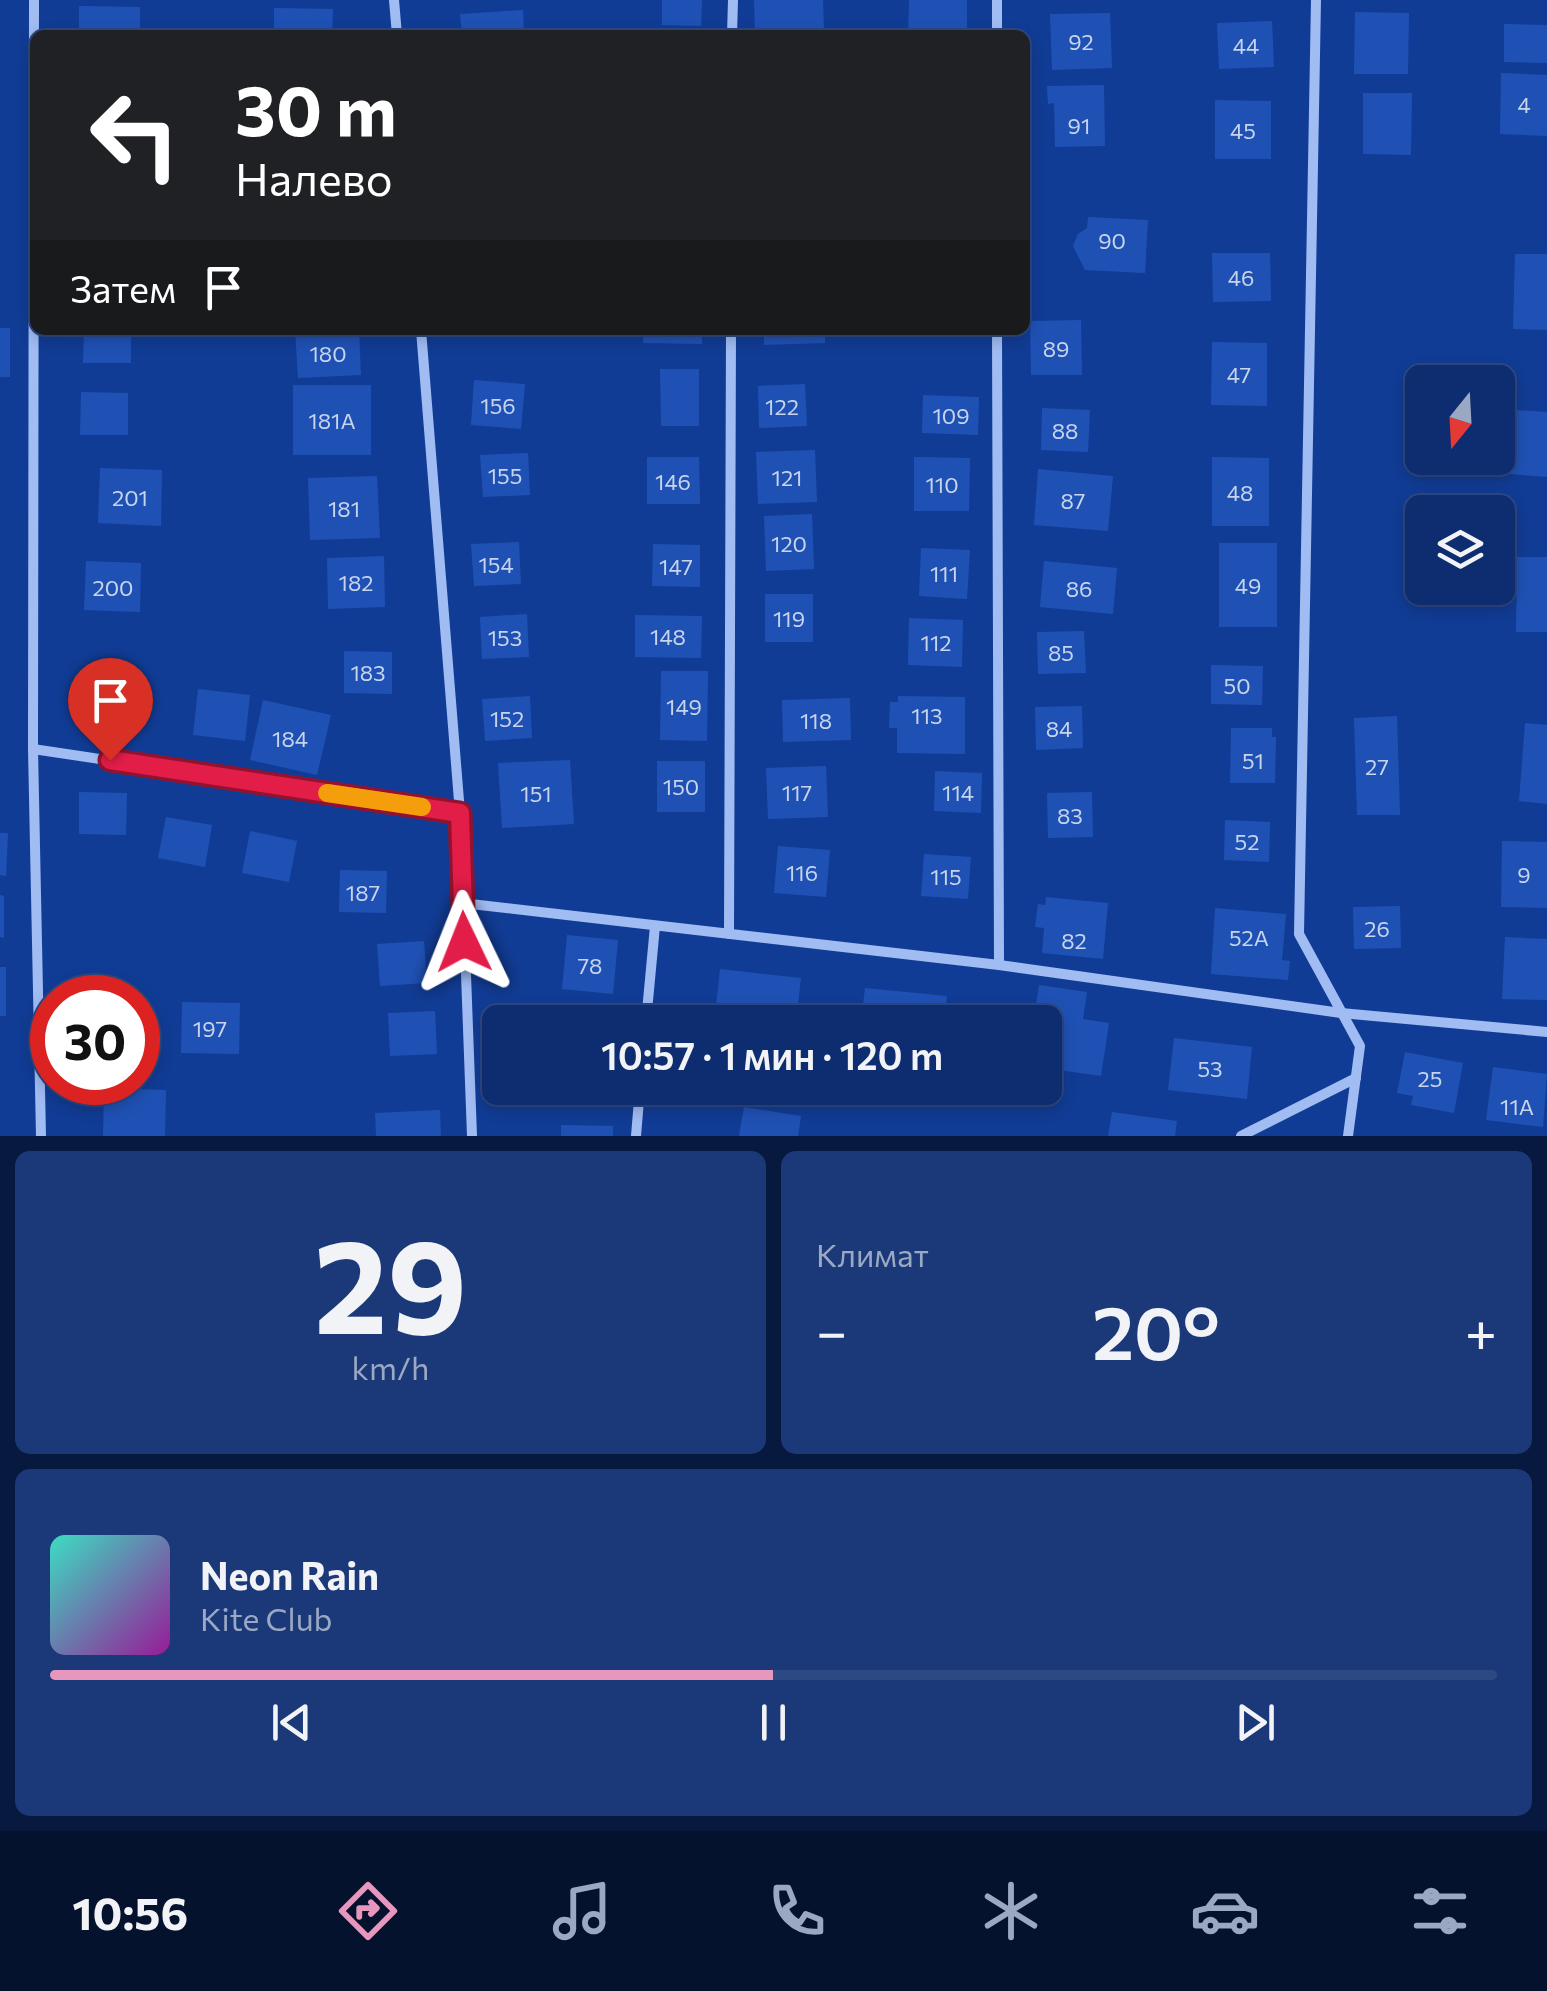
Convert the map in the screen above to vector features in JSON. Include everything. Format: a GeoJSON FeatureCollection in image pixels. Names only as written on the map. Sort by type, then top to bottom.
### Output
{"type":"FeatureCollection","features":[{"type":"Feature","properties":{"kind":"street"},"geometry":{"type":"LineString","coordinates":[[34,0],[34,30]]}},
{"type":"Feature","properties":{"kind":"street"},"geometry":{"type":"LineString","coordinates":[[394,0],[397,30]]}},
{"type":"Feature","properties":{"kind":"street"},"geometry":{"type":"LineString","coordinates":[[732,0],[732,30]]}},
{"type":"Feature","properties":{"kind":"street"},"geometry":{"type":"LineString","coordinates":[[997,0],[997,30]]}},
{"type":"Feature","properties":{"kind":"street"},"geometry":{"type":"LineString","coordinates":[[1316,0],[1299,934],[1360,1046],[1348,1136]]}},
{"type":"Feature","properties":{"kind":"street"},"geometry":{"type":"LineString","coordinates":[[34,335],[33,749],[41,1136]]}},
{"type":"Feature","properties":{"kind":"street"},"geometry":{"type":"LineString","coordinates":[[421,335],[460,813],[472,1136]]}},
{"type":"Feature","properties":{"kind":"street"},"geometry":{"type":"LineString","coordinates":[[729,934],[731,335]]}},
{"type":"Feature","properties":{"kind":"street"},"geometry":{"type":"LineString","coordinates":[[997,335],[998,965]]}},
{"type":"Feature","properties":{"kind":"street"},"geometry":{"type":"LineString","coordinates":[[33,749],[460,813]]}},
{"type":"Feature","properties":{"kind":"street"},"geometry":{"type":"LineString","coordinates":[[462,904],[998,965],[1341,1013],[1547,1032]]}},
{"type":"Feature","properties":{"kind":"street"},"geometry":{"type":"LineString","coordinates":[[647,1005],[654,926]]}},
{"type":"Feature","properties":{"kind":"street"},"geometry":{"type":"LineString","coordinates":[[1242,1136],[1356,1078]]}},
{"type":"Feature","properties":{"kind":"street"},"geometry":{"type":"LineString","coordinates":[[636,1136],[639,1105]]}},
{"type":"Feature","properties":{"kind":"building"},"geometry":{"type":"Polygon","coordinates":[[[662,0],[702,0],[701,26],[662,25],[662,0]]]}},
{"type":"Feature","properties":{"kind":"building"},"geometry":{"type":"Polygon","coordinates":[[[754,0],[823,0],[824,30],[755,30],[754,0]]]}},
{"type":"Feature","properties":{"kind":"building"},"geometry":{"type":"Polygon","coordinates":[[[909,0],[967,0],[967,30],[908,30],[909,0]]]}},
{"type":"Feature","properties":{"kind":"building"},"geometry":{"type":"Polygon","coordinates":[[[79,6],[140,7],[140,30],[79,30],[79,6]]]}},
{"type":"Feature","properties":{"kind":"building"},"geometry":{"type":"Polygon","coordinates":[[[274,8],[333,9],[332,30],[274,30],[274,8]]]}},
{"type":"Feature","properties":{"kind":"building"},"geometry":{"type":"Polygon","coordinates":[[[523,10],[524,30],[462,30],[460,14],[523,10]]]}},
{"type":"Feature","properties":{"kind":"building"},"geometry":{"type":"Polygon","coordinates":[[[1355,12],[1409,13],[1408,74],[1354,74],[1355,12]]]}},
{"type":"Feature","properties":{"kind":"building"},"geometry":{"type":"Polygon","coordinates":[[[1110,13],[1112,68],[1052,70],[1050,14],[1110,13]]]}},
{"type":"Feature","properties":{"kind":"building"},"geometry":{"type":"Polygon","coordinates":[[[1272,21],[1274,67],[1219,69],[1217,23],[1272,21]]]}},
{"type":"Feature","properties":{"kind":"building"},"geometry":{"type":"Polygon","coordinates":[[[1504,24],[1547,25],[1547,63],[1504,62],[1504,24]]]}},
{"type":"Feature","properties":{"kind":"building"},"geometry":{"type":"Polygon","coordinates":[[[1501,73],[1547,75],[1547,136],[1500,134],[1501,73]]]}},
{"type":"Feature","properties":{"kind":"building"},"geometry":{"type":"Polygon","coordinates":[[[1104,85],[1105,146],[1055,147],[1054,103],[1048,104],[1047,86],[1104,85]]]}},
{"type":"Feature","properties":{"kind":"building"},"geometry":{"type":"Polygon","coordinates":[[[1363,93],[1412,93],[1411,155],[1363,154],[1363,93]]]}},
{"type":"Feature","properties":{"kind":"building"},"geometry":{"type":"Polygon","coordinates":[[[1215,100],[1271,101],[1271,159],[1215,159],[1215,100]]]}},
{"type":"Feature","properties":{"kind":"building"},"geometry":{"type":"Polygon","coordinates":[[[1088,217],[1148,220],[1145,273],[1085,270],[1073,246],[1078,234],[1087,228],[1088,217]]]}},
{"type":"Feature","properties":{"kind":"building"},"geometry":{"type":"Polygon","coordinates":[[[1212,253],[1270,253],[1271,301],[1213,302],[1212,253]]]}},
{"type":"Feature","properties":{"kind":"building"},"geometry":{"type":"Polygon","coordinates":[[[1515,254],[1547,254],[1547,330],[1513,329],[1515,254]]]}},
{"type":"Feature","properties":{"kind":"building"},"geometry":{"type":"Polygon","coordinates":[[[1081,320],[1082,375],[1031,375],[1030,321],[1081,320]]]}},
{"type":"Feature","properties":{"kind":"building"},"geometry":{"type":"Polygon","coordinates":[[[0,328],[10,328],[10,377],[0,377],[0,328]]]}},
{"type":"Feature","properties":{"kind":"building"},"geometry":{"type":"Polygon","coordinates":[[[84,335],[131,335],[131,363],[83,363],[84,335]]]}},
{"type":"Feature","properties":{"kind":"building"},"geometry":{"type":"Polygon","coordinates":[[[295,335],[359,335],[361,375],[298,378],[295,335]]]}},
{"type":"Feature","properties":{"kind":"building"},"geometry":{"type":"Polygon","coordinates":[[[643,335],[702,335],[702,344],[643,343],[643,335]]]}},
{"type":"Feature","properties":{"kind":"building"},"geometry":{"type":"Polygon","coordinates":[[[764,335],[825,335],[825,343],[764,345],[764,335]]]}},
{"type":"Feature","properties":{"kind":"building"},"geometry":{"type":"Polygon","coordinates":[[[1212,342],[1267,343],[1267,406],[1211,405],[1212,342]]]}},
{"type":"Feature","properties":{"kind":"building"},"geometry":{"type":"Polygon","coordinates":[[[660,369],[699,369],[699,426],[661,426],[660,369]]]}},
{"type":"Feature","properties":{"kind":"building"},"geometry":{"type":"Polygon","coordinates":[[[474,380],[525,384],[521,429],[471,425],[474,380]]]}},
{"type":"Feature","properties":{"kind":"building"},"geometry":{"type":"Polygon","coordinates":[[[805,384],[807,426],[759,428],[758,386],[805,384]]]}},
{"type":"Feature","properties":{"kind":"building"},"geometry":{"type":"Polygon","coordinates":[[[293,385],[371,385],[371,455],[293,455],[293,385]]]}},
{"type":"Feature","properties":{"kind":"building"},"geometry":{"type":"Polygon","coordinates":[[[81,392],[128,393],[128,435],[80,435],[81,392]]]}},
{"type":"Feature","properties":{"kind":"building"},"geometry":{"type":"Polygon","coordinates":[[[923,395],[979,397],[978,435],[922,433],[923,395]]]}},
{"type":"Feature","properties":{"kind":"building"},"geometry":{"type":"Polygon","coordinates":[[[1042,408],[1090,410],[1088,452],[1041,450],[1042,408]]]}},
{"type":"Feature","properties":{"kind":"building"},"geometry":{"type":"Polygon","coordinates":[[[1515,410],[1547,412],[1547,477],[1515,474],[1515,410]]]}},
{"type":"Feature","properties":{"kind":"building"},"geometry":{"type":"Polygon","coordinates":[[[815,450],[817,502],[758,504],[756,452],[815,450]]]}},
{"type":"Feature","properties":{"kind":"building"},"geometry":{"type":"Polygon","coordinates":[[[528,453],[530,495],[483,497],[480,455],[528,453]]]}},
{"type":"Feature","properties":{"kind":"building"},"geometry":{"type":"Polygon","coordinates":[[[647,457],[699,457],[700,504],[647,504],[647,457]]]}},
{"type":"Feature","properties":{"kind":"building"},"geometry":{"type":"Polygon","coordinates":[[[914,457],[970,458],[969,511],[914,511],[914,457]]]}},
{"type":"Feature","properties":{"kind":"building"},"geometry":{"type":"Polygon","coordinates":[[[1212,457],[1269,458],[1269,526],[1212,526],[1212,457]]]}},
{"type":"Feature","properties":{"kind":"building"},"geometry":{"type":"Polygon","coordinates":[[[100,468],[162,470],[161,526],[98,523],[100,468]]]}},
{"type":"Feature","properties":{"kind":"building"},"geometry":{"type":"Polygon","coordinates":[[[1038,469],[1113,476],[1108,531],[1034,525],[1038,469]]]}},
{"type":"Feature","properties":{"kind":"building"},"geometry":{"type":"Polygon","coordinates":[[[377,476],[380,538],[310,540],[308,478],[377,476]]]}},
{"type":"Feature","properties":{"kind":"building"},"geometry":{"type":"Polygon","coordinates":[[[812,514],[814,569],[766,571],[764,516],[812,514]]]}},
{"type":"Feature","properties":{"kind":"building"},"geometry":{"type":"Polygon","coordinates":[[[519,542],[521,584],[474,586],[471,544],[519,542]]]}},
{"type":"Feature","properties":{"kind":"building"},"geometry":{"type":"Polygon","coordinates":[[[1219,543],[1277,543],[1277,627],[1219,627],[1219,543]]]}},
{"type":"Feature","properties":{"kind":"building"},"geometry":{"type":"Polygon","coordinates":[[[653,544],[700,545],[700,587],[652,586],[653,544]]]}},
{"type":"Feature","properties":{"kind":"building"},"geometry":{"type":"Polygon","coordinates":[[[921,548],[970,550],[967,599],[919,596],[921,548]]]}},
{"type":"Feature","properties":{"kind":"building"},"geometry":{"type":"Polygon","coordinates":[[[384,556],[385,607],[328,609],[327,558],[384,556]]]}},
{"type":"Feature","properties":{"kind":"building"},"geometry":{"type":"Polygon","coordinates":[[[1517,557],[1547,557],[1547,632],[1516,632],[1517,557]]]}},
{"type":"Feature","properties":{"kind":"building"},"geometry":{"type":"Polygon","coordinates":[[[86,561],[141,563],[140,612],[84,610],[86,561]]]}},
{"type":"Feature","properties":{"kind":"building"},"geometry":{"type":"Polygon","coordinates":[[[1044,561],[1117,568],[1113,614],[1040,607],[1044,561]]]}},
{"type":"Feature","properties":{"kind":"building"},"geometry":{"type":"Polygon","coordinates":[[[765,594],[813,594],[813,642],[765,642],[765,594]]]}},
{"type":"Feature","properties":{"kind":"building"},"geometry":{"type":"Polygon","coordinates":[[[527,614],[529,657],[482,659],[480,617],[527,614]]]}},
{"type":"Feature","properties":{"kind":"building"},"geometry":{"type":"Polygon","coordinates":[[[635,615],[702,616],[701,658],[635,657],[635,615]]]}},
{"type":"Feature","properties":{"kind":"building"},"geometry":{"type":"Polygon","coordinates":[[[909,618],[963,620],[962,667],[908,665],[909,618]]]}},
{"type":"Feature","properties":{"kind":"building"},"geometry":{"type":"Polygon","coordinates":[[[1084,631],[1086,673],[1038,674],[1037,632],[1084,631]]]}},
{"type":"Feature","properties":{"kind":"building"},"geometry":{"type":"Polygon","coordinates":[[[344,651],[392,652],[392,694],[344,693],[344,651]]]}},
{"type":"Feature","properties":{"kind":"building"},"geometry":{"type":"Polygon","coordinates":[[[1211,665],[1263,666],[1262,705],[1211,704],[1211,665]]]}},
{"type":"Feature","properties":{"kind":"building"},"geometry":{"type":"Polygon","coordinates":[[[661,671],[708,671],[707,741],[660,740],[661,671]]]}},
{"type":"Feature","properties":{"kind":"building"},"geometry":{"type":"Polygon","coordinates":[[[80,678],[134,680],[132,727],[79,725],[80,678]]]}},
{"type":"Feature","properties":{"kind":"building"},"geometry":{"type":"Polygon","coordinates":[[[198,689],[250,695],[245,741],[193,735],[198,689]]]}},
{"type":"Feature","properties":{"kind":"building"},"geometry":{"type":"Polygon","coordinates":[[[530,696],[532,738],[485,741],[482,699],[530,696]]]}},
{"type":"Feature","properties":{"kind":"building"},"geometry":{"type":"Polygon","coordinates":[[[898,696],[965,697],[965,754],[897,753],[897,728],[889,728],[890,702],[898,702],[898,696]]]}},
{"type":"Feature","properties":{"kind":"building"},"geometry":{"type":"Polygon","coordinates":[[[850,698],[851,740],[783,742],[782,700],[850,698]]]}},
{"type":"Feature","properties":{"kind":"building"},"geometry":{"type":"Polygon","coordinates":[[[263,700],[331,715],[317,775],[250,760],[263,700]]]}},
{"type":"Feature","properties":{"kind":"building"},"geometry":{"type":"Polygon","coordinates":[[[1082,706],[1083,748],[1036,750],[1035,707],[1082,706]]]}},
{"type":"Feature","properties":{"kind":"building"},"geometry":{"type":"Polygon","coordinates":[[[1397,716],[1400,815],[1357,815],[1354,718],[1397,716]]]}},
{"type":"Feature","properties":{"kind":"building"},"geometry":{"type":"Polygon","coordinates":[[[1525,723],[1547,725],[1547,804],[1519,801],[1525,723]]]}},
{"type":"Feature","properties":{"kind":"building"},"geometry":{"type":"Polygon","coordinates":[[[1231,728],[1272,728],[1272,737],[1276,737],[1275,783],[1230,783],[1231,728]]]}},
{"type":"Feature","properties":{"kind":"building"},"geometry":{"type":"Polygon","coordinates":[[[570,760],[574,824],[502,828],[498,763],[570,760]]]}},
{"type":"Feature","properties":{"kind":"building"},"geometry":{"type":"Polygon","coordinates":[[[657,761],[705,761],[705,812],[657,812],[657,761]]]}},
{"type":"Feature","properties":{"kind":"building"},"geometry":{"type":"Polygon","coordinates":[[[826,766],[828,817],[768,819],[766,768],[826,766]]]}},
{"type":"Feature","properties":{"kind":"building"},"geometry":{"type":"Polygon","coordinates":[[[935,771],[982,773],[981,813],[934,811],[935,771]]]}},
{"type":"Feature","properties":{"kind":"building"},"geometry":{"type":"Polygon","coordinates":[[[79,792],[127,793],[126,835],[79,834],[79,792]]]}},
{"type":"Feature","properties":{"kind":"building"},"geometry":{"type":"Polygon","coordinates":[[[1092,792],[1093,837],[1048,838],[1047,793],[1092,792]]]}},
{"type":"Feature","properties":{"kind":"building"},"geometry":{"type":"Polygon","coordinates":[[[166,817],[212,825],[205,867],[158,858],[166,817]]]}},
{"type":"Feature","properties":{"kind":"building"},"geometry":{"type":"Polygon","coordinates":[[[1225,820],[1270,822],[1269,862],[1224,860],[1225,820]]]}},
{"type":"Feature","properties":{"kind":"building"},"geometry":{"type":"Polygon","coordinates":[[[250,831],[297,841],[289,882],[242,873],[250,831]]]}},
{"type":"Feature","properties":{"kind":"building"},"geometry":{"type":"Polygon","coordinates":[[[0,833],[8,833],[6,876],[0,875],[0,833]]]}},
{"type":"Feature","properties":{"kind":"building"},"geometry":{"type":"Polygon","coordinates":[[[1502,841],[1547,842],[1547,908],[1501,907],[1502,841]]]}},
{"type":"Feature","properties":{"kind":"building"},"geometry":{"type":"Polygon","coordinates":[[[778,846],[830,850],[826,897],[774,893],[778,846]]]}},
{"type":"Feature","properties":{"kind":"building"},"geometry":{"type":"Polygon","coordinates":[[[924,854],[971,857],[968,899],[921,896],[924,854]]]}},
{"type":"Feature","properties":{"kind":"building"},"geometry":{"type":"Polygon","coordinates":[[[340,870],[387,871],[386,913],[339,912],[340,870]]]}},
{"type":"Feature","properties":{"kind":"building"},"geometry":{"type":"Polygon","coordinates":[[[0,895],[4,896],[4,938],[0,937],[0,895]]]}},
{"type":"Feature","properties":{"kind":"building"},"geometry":{"type":"Polygon","coordinates":[[[1046,897],[1108,903],[1103,959],[1042,953],[1044,928],[1035,927],[1038,904],[1045,905],[1046,897]]]}},
{"type":"Feature","properties":{"kind":"building"},"geometry":{"type":"Polygon","coordinates":[[[1400,906],[1401,948],[1354,949],[1353,907],[1400,906]]]}},
{"type":"Feature","properties":{"kind":"building"},"geometry":{"type":"Polygon","coordinates":[[[1215,908],[1286,914],[1282,960],[1290,961],[1288,980],[1211,974],[1215,908]]]}},
{"type":"Feature","properties":{"kind":"building"},"geometry":{"type":"Polygon","coordinates":[[[567,935],[618,940],[613,994],[562,989],[567,935]]]}},
{"type":"Feature","properties":{"kind":"building"},"geometry":{"type":"Polygon","coordinates":[[[1505,937],[1547,939],[1547,1000],[1502,999],[1505,937]]]}},
{"type":"Feature","properties":{"kind":"building"},"geometry":{"type":"Polygon","coordinates":[[[424,941],[427,983],[380,986],[377,944],[424,941]]]}},
{"type":"Feature","properties":{"kind":"building"},"geometry":{"type":"Polygon","coordinates":[[[0,967],[6,967],[6,1016],[0,1016],[0,967]]]}},
{"type":"Feature","properties":{"kind":"building"},"geometry":{"type":"Polygon","coordinates":[[[720,969],[801,978],[798,1005],[716,1005],[720,969]]]}},
{"type":"Feature","properties":{"kind":"building"},"geometry":{"type":"Polygon","coordinates":[[[1039,985],[1087,992],[1083,1019],[1109,1023],[1101,1076],[1062,1070],[1062,1005],[1036,1005],[1039,985]]]}},
{"type":"Feature","properties":{"kind":"building"},"geometry":{"type":"Polygon","coordinates":[[[865,988],[947,996],[946,1005],[863,1005],[865,988]]]}},
{"type":"Feature","properties":{"kind":"building"},"geometry":{"type":"Polygon","coordinates":[[[182,1002],[240,1003],[239,1054],[181,1053],[182,1002]]]}},
{"type":"Feature","properties":{"kind":"building"},"geometry":{"type":"Polygon","coordinates":[[[435,1011],[437,1054],[390,1056],[388,1013],[435,1011]]]}},
{"type":"Feature","properties":{"kind":"building"},"geometry":{"type":"Polygon","coordinates":[[[1174,1038],[1252,1047],[1247,1099],[1168,1090],[1174,1038]]]}},
{"type":"Feature","properties":{"kind":"building"},"geometry":{"type":"Polygon","coordinates":[[[1405,1052],[1463,1063],[1454,1113],[1411,1105],[1413,1096],[1397,1093],[1405,1052]]]}},
{"type":"Feature","properties":{"kind":"building"},"geometry":{"type":"Polygon","coordinates":[[[1493,1067],[1547,1074],[1543,1127],[1486,1120],[1493,1067]]]}},
{"type":"Feature","properties":{"kind":"building"},"geometry":{"type":"Polygon","coordinates":[[[160,1090],[166,1090],[165,1136],[103,1136],[104,1105],[160,1105],[160,1090]]]}},
{"type":"Feature","properties":{"kind":"building"},"geometry":{"type":"Polygon","coordinates":[[[744,1107],[801,1116],[798,1136],[739,1136],[744,1107]]]}},
{"type":"Feature","properties":{"kind":"building"},"geometry":{"type":"Polygon","coordinates":[[[440,1110],[441,1136],[376,1136],[375,1113],[440,1110]]]}},
{"type":"Feature","properties":{"kind":"building"},"geometry":{"type":"Polygon","coordinates":[[[1112,1112],[1177,1121],[1175,1136],[1108,1136],[1112,1112]]]}},
{"type":"Feature","properties":{"kind":"building"},"geometry":{"type":"Polygon","coordinates":[[[561,1125],[613,1126],[613,1136],[561,1136],[561,1125]]]}},
{"type":"Feature","properties":{"kind":"slow traffic"},"geometry":{"type":"LineString","coordinates":[[327,793],[422,807]]}},
{"type":"Feature","properties":{"kind":"route"},"geometry":{"type":"LineString","coordinates":[[110,760],[460,813],[464,942]]}}]}
